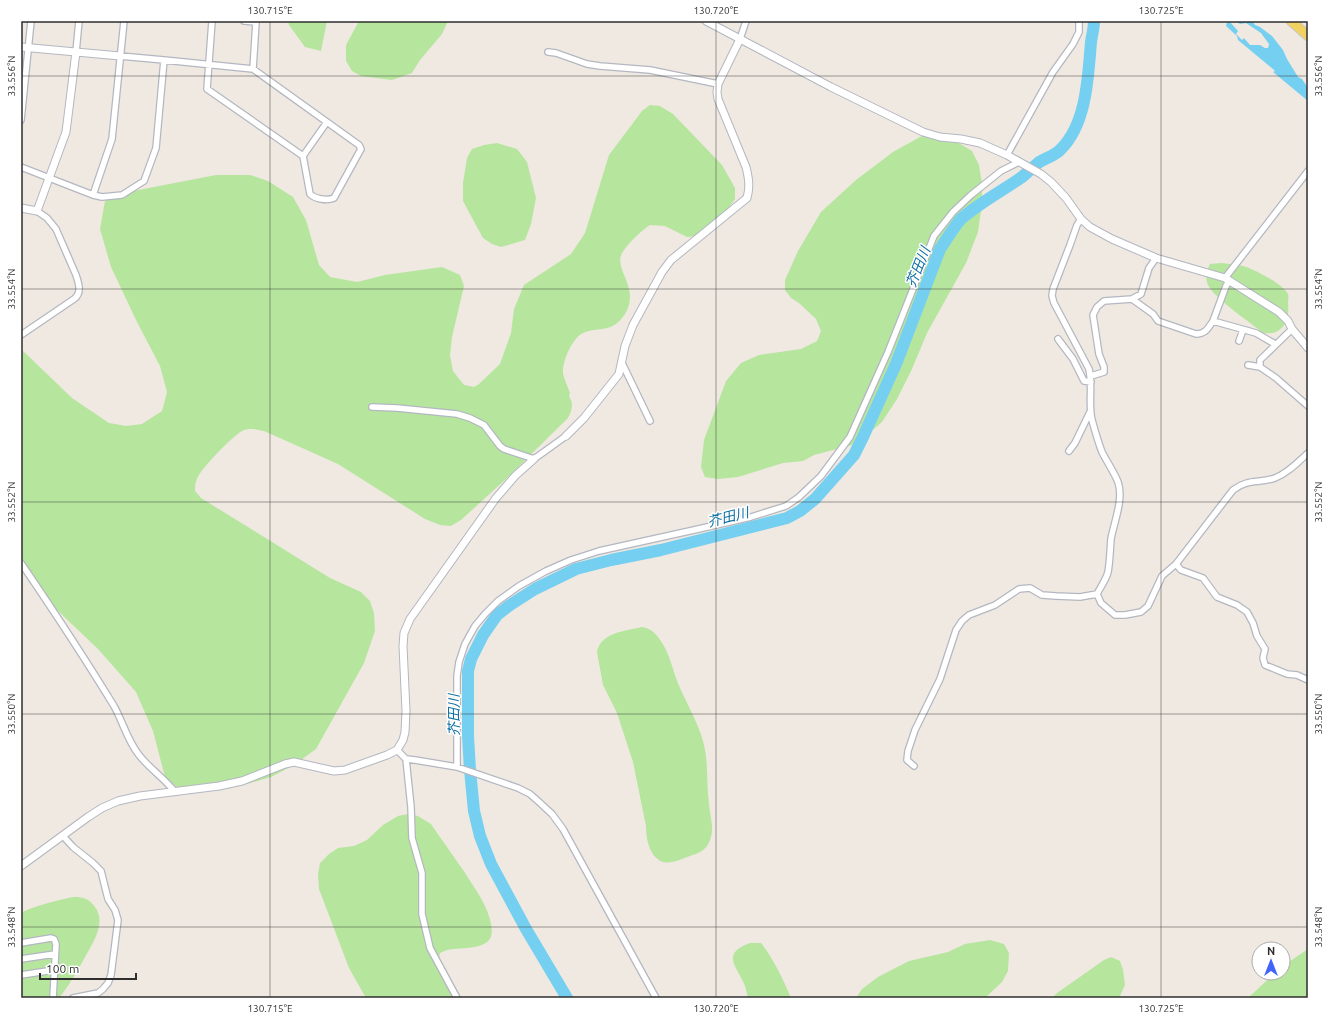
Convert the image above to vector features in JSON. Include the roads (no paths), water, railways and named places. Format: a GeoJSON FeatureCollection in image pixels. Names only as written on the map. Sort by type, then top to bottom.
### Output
{"type":"FeatureCollection","features":[{"type":"Feature","properties":{"kind":"main road"},"geometry":{"type":"LineString","coordinates":[[1291,21],[1308,36]]}},
{"type":"Feature","properties":{"kind":"street"},"geometry":{"type":"LineString","coordinates":[[21,120],[31,21]]}},
{"type":"Feature","properties":{"kind":"street"},"geometry":{"type":"LineString","coordinates":[[37,211],[66,132],[79,21]]}},
{"type":"Feature","properties":{"kind":"street"},"geometry":{"type":"LineString","coordinates":[[93,195],[112,139],[124,21]]}},
{"type":"Feature","properties":{"kind":"street"},"geometry":{"type":"LineString","coordinates":[[21,47],[164,60],[209,65],[253,69],[359,145],[360,149],[334,198],[330,200],[314,198],[310,194],[303,156],[207,89],[209,65],[212,21]]}},
{"type":"Feature","properties":{"kind":"street"},"geometry":{"type":"LineString","coordinates":[[244,21],[256,22],[253,69]]}},
{"type":"Feature","properties":{"kind":"street"},"geometry":{"type":"LineString","coordinates":[[706,21],[831,87],[923,132],[940,137],[980,143],[1007,155],[1040,174],[1066,198],[1081,219],[1090,227],[1112,239],[1156,258],[1227,280],[1279,312],[1288,321],[1308,348]]}},
{"type":"Feature","properties":{"kind":"street"},"geometry":{"type":"LineString","coordinates":[[21,866],[102,808],[118,801],[140,796],[219,786],[242,781],[285,764],[294,762],[334,771],[345,770],[397,750],[403,740],[405,732],[406,711],[403,646],[404,633],[410,619],[496,498],[515,476],[534,459],[566,436],[584,418],[619,374],[625,346],[633,325],[662,272],[671,260],[747,198],[749,178],[746,167],[718,99],[717,92],[718,84],[740,39],[746,21]]}},
{"type":"Feature","properties":{"kind":"street"},"geometry":{"type":"LineString","coordinates":[[1007,155],[1053,72],[1073,44],[1079,32],[1079,21]]}},
{"type":"Feature","properties":{"kind":"street"},"geometry":{"type":"LineString","coordinates":[[548,52],[556,53],[587,64],[650,70],[718,84]]}},
{"type":"Feature","properties":{"kind":"street"},"geometry":{"type":"LineString","coordinates":[[21,167],[93,195],[102,197],[122,195],[144,181],[156,148],[164,60]]}},
{"type":"Feature","properties":{"kind":"street"},"geometry":{"type":"LineString","coordinates":[[303,156],[327,122]]}},
{"type":"Feature","properties":{"kind":"street"},"geometry":{"type":"LineString","coordinates":[[457,767],[457,676],[459,662],[465,644],[475,626],[485,614],[498,601],[519,586],[546,571],[571,560],[599,551],[751,517],[786,506],[799,497],[821,476],[850,437],[888,352],[934,236],[953,212],[971,195],[1001,171],[1019,162]]}},
{"type":"Feature","properties":{"kind":"street"},"geometry":{"type":"LineString","coordinates":[[1132,299],[1153,314],[1158,320],[1196,334],[1202,334],[1213,321],[1227,280],[1308,171]]}},
{"type":"Feature","properties":{"kind":"street"},"geometry":{"type":"LineString","coordinates":[[21,208],[37,211],[48,218],[56,229],[79,282],[78,296],[21,335]]}},
{"type":"Feature","properties":{"kind":"street"},"geometry":{"type":"LineString","coordinates":[[1081,219],[1077,225],[1053,289],[1052,296],[1054,303],[1089,369],[1091,379],[1090,412],[1092,420],[1102,451],[1118,482],[1119,494],[1117,515],[1112,537],[1108,572],[1097,594],[1101,604],[1115,614],[1125,615],[1141,612],[1148,606],[1162,576],[1176,564],[1233,490],[1240,485],[1273,478],[1283,474],[1308,453]]}},
{"type":"Feature","properties":{"kind":"street"},"geometry":{"type":"LineString","coordinates":[[1058,339],[1073,359],[1084,381],[1104,372],[1104,367],[1099,354],[1093,315],[1097,307],[1104,301],[1132,299],[1141,294],[1149,268],[1156,258]]}},
{"type":"Feature","properties":{"kind":"street"},"geometry":{"type":"LineString","coordinates":[[1213,321],[1256,333],[1275,344]]}},
{"type":"Feature","properties":{"kind":"street"},"geometry":{"type":"LineString","coordinates":[[1260,367],[1260,360],[1292,328]]}},
{"type":"Feature","properties":{"kind":"street"},"geometry":{"type":"LineString","coordinates":[[1239,341],[1243,330]]}},
{"type":"Feature","properties":{"kind":"street"},"geometry":{"type":"LineString","coordinates":[[622,363],[650,421]]}},
{"type":"Feature","properties":{"kind":"street"},"geometry":{"type":"LineString","coordinates":[[1248,365],[1260,367],[1276,378],[1308,406]]}},
{"type":"Feature","properties":{"kind":"street"},"geometry":{"type":"LineString","coordinates":[[372,407],[458,414],[484,425],[504,449],[534,459]]}},
{"type":"Feature","properties":{"kind":"street"},"geometry":{"type":"LineString","coordinates":[[1069,451],[1075,443],[1090,412]]}},
{"type":"Feature","properties":{"kind":"street"},"geometry":{"type":"LineString","coordinates":[[21,563],[64,626],[115,708],[128,739],[139,754],[175,792]]}},
{"type":"Feature","properties":{"kind":"street"},"geometry":{"type":"LineString","coordinates":[[1176,564],[1181,570],[1203,578],[1217,597],[1237,605],[1247,612],[1253,622],[1257,636],[1265,649],[1263,658],[1265,665],[1287,674],[1297,675],[1308,680]]}},
{"type":"Feature","properties":{"kind":"street"},"geometry":{"type":"LineString","coordinates":[[914,766],[907,760],[908,751],[915,730],[940,679],[956,630],[962,621],[969,615],[995,605],[1019,589],[1030,588],[1042,595],[1056,596],[1080,597],[1097,594]]}},
{"type":"Feature","properties":{"kind":"street"},"geometry":{"type":"LineString","coordinates":[[397,750],[406,759],[457,767],[518,788],[530,794],[552,814],[563,829],[656,998]]}},
{"type":"Feature","properties":{"kind":"street"},"geometry":{"type":"LineString","coordinates":[[406,759],[411,807],[412,838],[422,873],[422,914],[430,948],[457,998]]}},
{"type":"Feature","properties":{"kind":"street"},"geometry":{"type":"LineString","coordinates":[[63,836],[73,847],[101,871],[108,899],[115,910],[118,920],[111,974],[108,983],[98,993],[73,998]]}},
{"type":"Feature","properties":{"kind":"street"},"geometry":{"type":"LineString","coordinates":[[21,943],[51,938],[54,939],[56,944],[53,998]]}},
{"type":"Feature","properties":{"kind":"street"},"geometry":{"type":"LineString","coordinates":[[21,959],[55,954]]}},
{"type":"Feature","properties":{"kind":"street"},"geometry":{"type":"LineString","coordinates":[[21,975],[54,970]]}},
{"type":"Feature","properties":{"kind":"water"},"geometry":{"type":"Polygon","coordinates":[[[1235,21],[1252,21],[1255,25],[1272,36],[1283,50],[1298,77],[1302,79],[1308,88],[1308,101],[1238,40],[1237,36],[1226,26],[1227,22],[1230,22],[1238,31],[1236,34],[1242,40],[1244,38],[1250,45],[1260,45],[1268,48],[1269,44],[1261,33],[1246,23],[1240,24],[1235,21]]]}},
{"type":"Feature","properties":{"kind":"waterway","name":"芥田川"},"geometry":{"type":"LineString","coordinates":[[567,998],[526,929],[491,864],[480,836],[474,811],[468,736],[468,671],[471,659],[483,635],[497,615],[510,605],[535,589],[576,569],[661,550],[787,518],[800,511],[815,499],[854,455],[896,364],[940,249],[953,230],[961,219],[968,213],[1022,177],[1038,163],[1056,153],[1070,138],[1081,113],[1085,98],[1094,21]]}}]}
